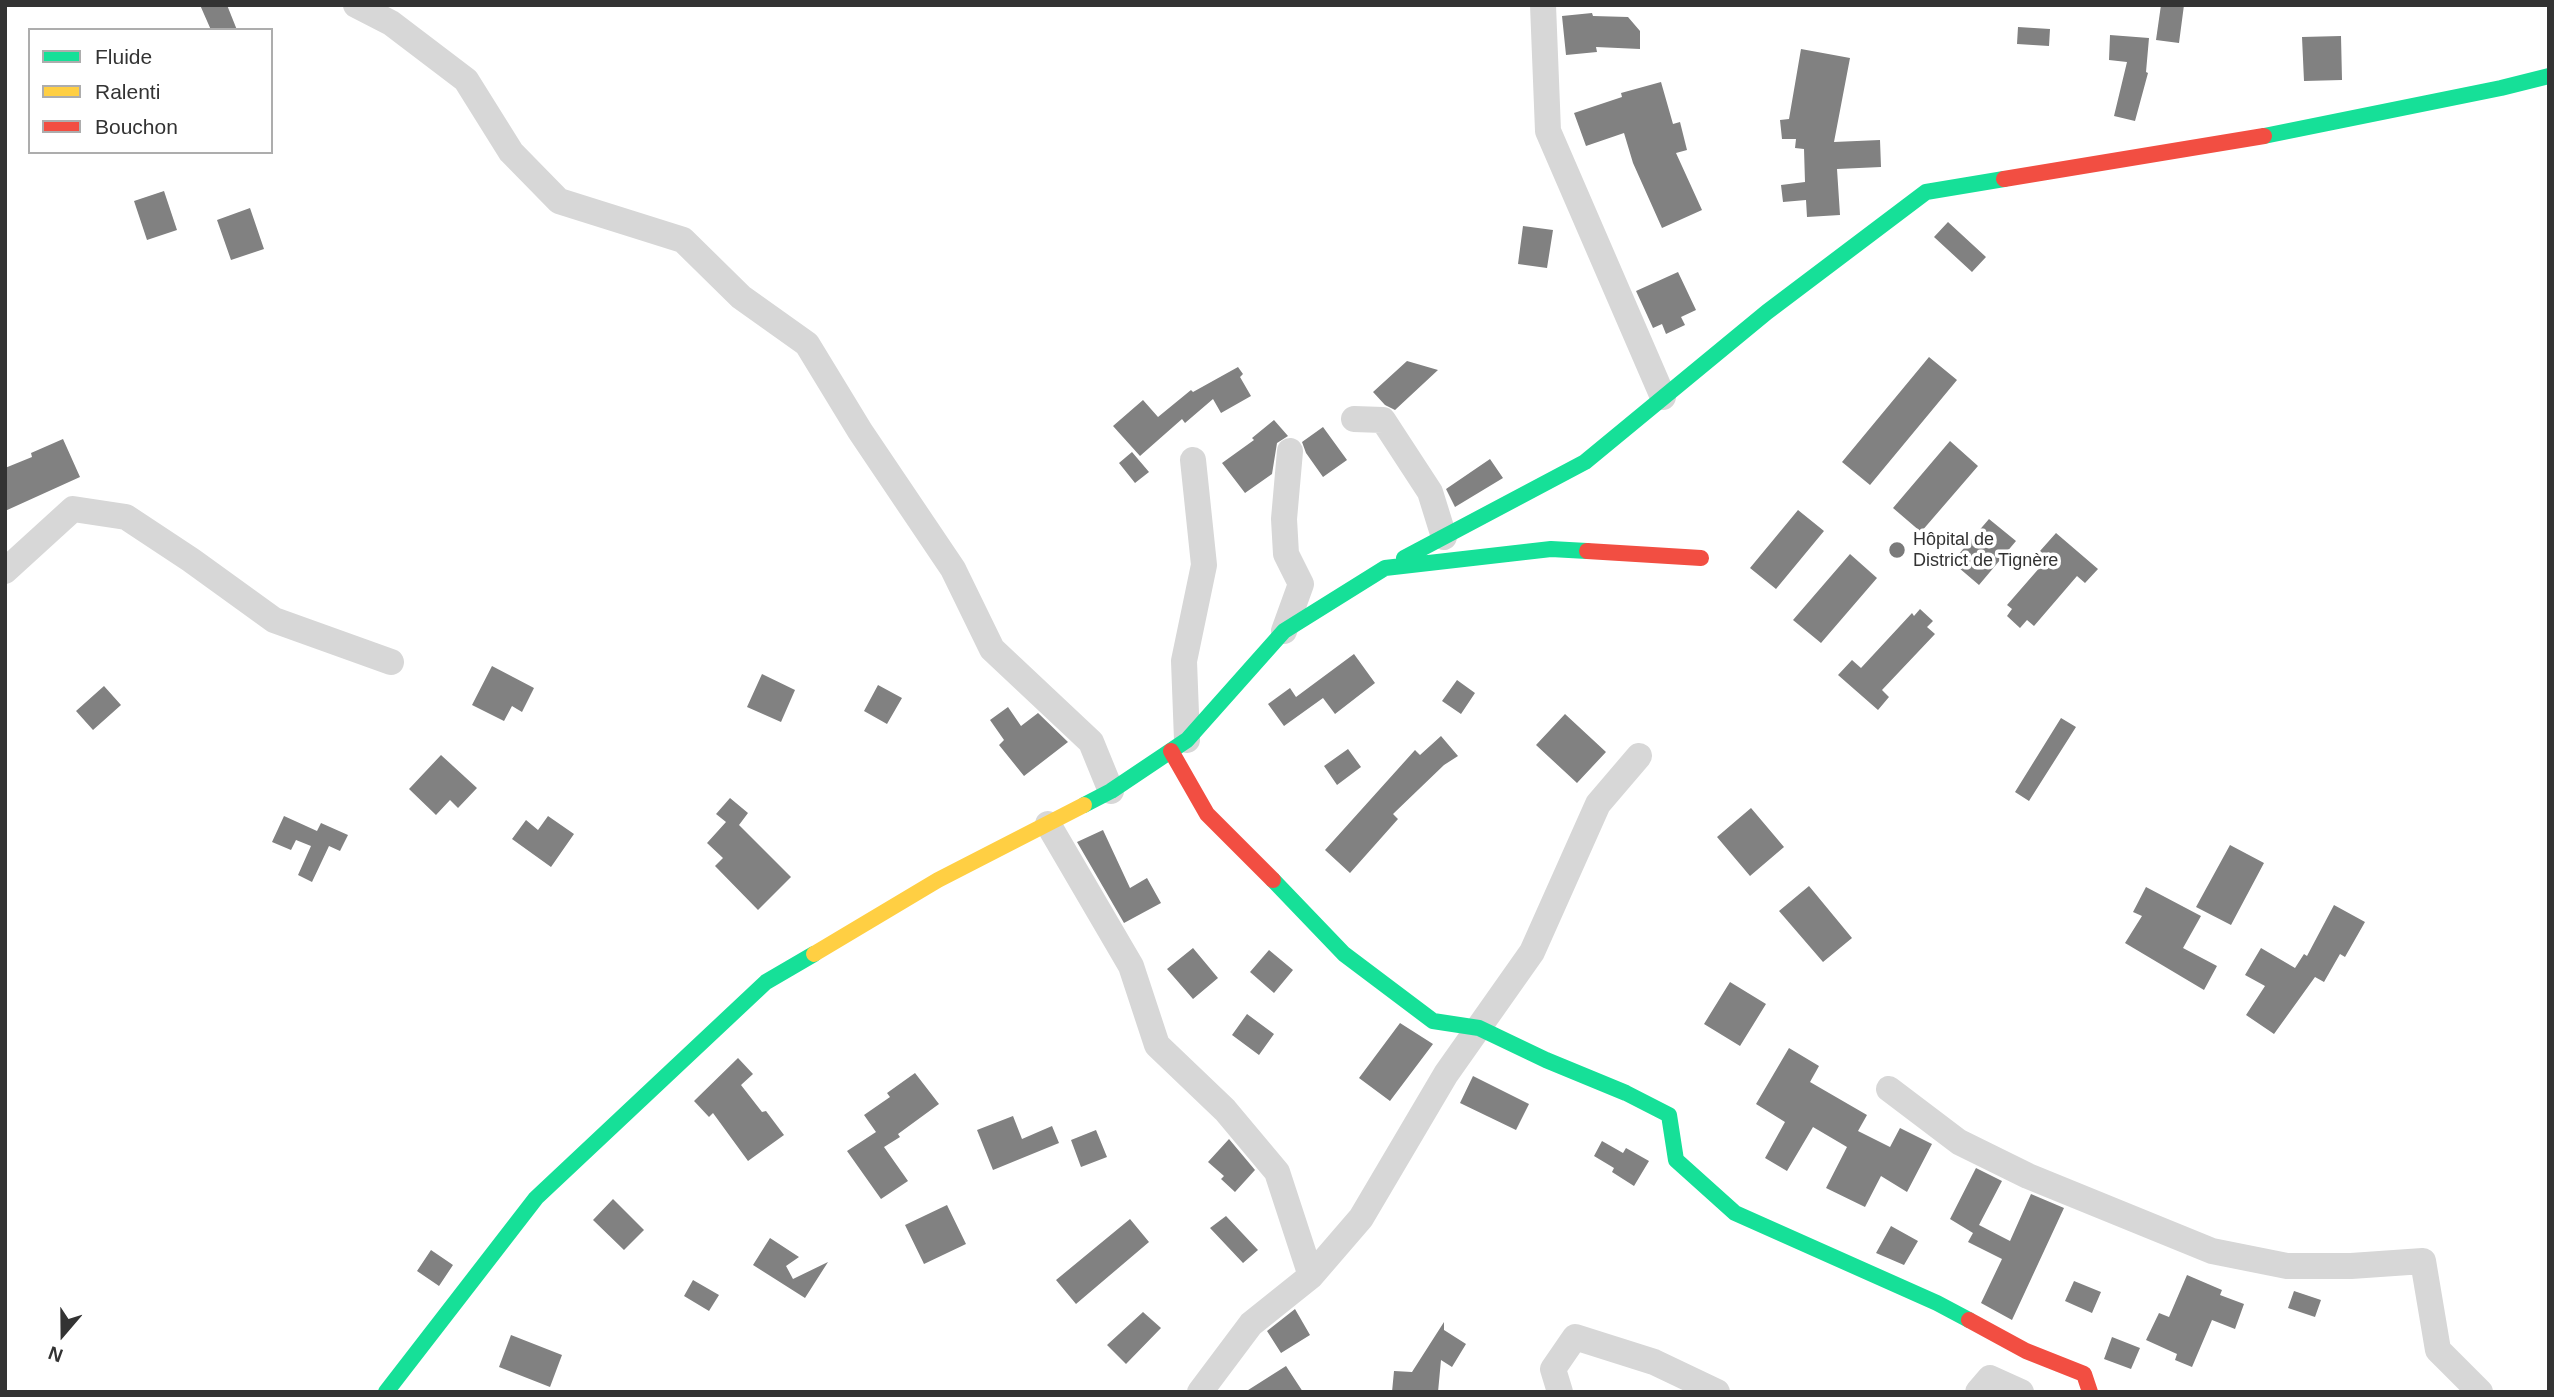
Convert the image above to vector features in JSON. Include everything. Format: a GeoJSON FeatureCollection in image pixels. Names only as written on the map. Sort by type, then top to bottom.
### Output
{"type":"FeatureCollection","features":[{"type":"Feature","properties":{"kind":"street"},"geometry":{"type":"LineString","coordinates":[[356,5],[391,23],[466,80],[510,152],[559,201],[683,240],[741,297],[807,344],[860,431],[953,569],[992,649],[1091,742],[1111,791]]}},
{"type":"Feature","properties":{"kind":"street"},"geometry":{"type":"LineString","coordinates":[[1543,5],[1548,131],[1663,397]]}},
{"type":"Feature","properties":{"kind":"street"},"geometry":{"type":"LineString","coordinates":[[386,1392],[536,1198],[766,982],[938,880],[1111,791],[1179,745],[1284,631],[1385,568],[1585,462],[1767,313],[1926,192],[2224,144],[2549,76]]}},
{"type":"Feature","properties":{"kind":"street"},"geometry":{"type":"LineString","coordinates":[[1354,419],[1383,420],[1430,492],[1444,537]]}},
{"type":"Feature","properties":{"kind":"street"},"geometry":{"type":"LineString","coordinates":[[1284,631],[1301,584],[1286,554],[1284,519],[1290,451]]}},
{"type":"Feature","properties":{"kind":"street"},"geometry":{"type":"LineString","coordinates":[[1194,460],[1204,565],[1184,661],[1179,745],[1207,814],[1343,954],[1433,1020],[1479,1028],[1546,1060],[1626,1093],[1669,1115],[1676,1160],[1735,1213],[1937,1303],[2026,1351],[2084,1374],[2090,1392]]}},
{"type":"Feature","properties":{"kind":"street"},"geometry":{"type":"LineString","coordinates":[[5,571],[73,509],[126,517],[274,620],[391,662]]}},
{"type":"Feature","properties":{"kind":"street"},"geometry":{"type":"LineString","coordinates":[[1385,568],[1551,549],[1701,558]]}},
{"type":"Feature","properties":{"kind":"street"},"geometry":{"type":"LineString","coordinates":[[1200,1392],[1251,1324],[1311,1276],[1361,1217],[1446,1074],[1532,952],[1598,804],[1639,756]]}},
{"type":"Feature","properties":{"kind":"street"},"geometry":{"type":"LineString","coordinates":[[1048,824],[1131,966],[1157,1045],[1225,1110],[1277,1172],[1311,1276]]}},
{"type":"Feature","properties":{"kind":"street"},"geometry":{"type":"LineString","coordinates":[[1889,1089],[1959,1143],[2028,1176],[2212,1251],[2287,1266],[2351,1266],[2423,1261],[2438,1350],[2480,1392]]}},
{"type":"Feature","properties":{"kind":"street"},"geometry":{"type":"LineString","coordinates":[[1560,1392],[1553,1369],[1575,1337],[1654,1362],[1717,1392]]}},
{"type":"Feature","properties":{"kind":"street"},"geometry":{"type":"LineString","coordinates":[[1978,1392],[1990,1378],[2021,1392]]}},
{"type":"Feature","properties":{"kind":"building"},"geometry":{"type":"Polygon","coordinates":[[[200,5],[227,5],[236,28],[210,28],[200,5]]]}},
{"type":"Feature","properties":{"kind":"building"},"geometry":{"type":"Polygon","coordinates":[[[2161,5],[2184,5],[2179,43],[2156,40],[2161,5]]]}},
{"type":"Feature","properties":{"kind":"building"},"geometry":{"type":"Polygon","coordinates":[[[1592,13],[1593,16],[1628,17],[1640,31],[1640,49],[1596,47],[1597,52],[1566,55],[1562,16],[1592,13]]]}},
{"type":"Feature","properties":{"kind":"building"},"geometry":{"type":"Polygon","coordinates":[[[2018,27],[2050,29],[2049,46],[2017,44],[2018,27]]]}},
{"type":"Feature","properties":{"kind":"building"},"geometry":{"type":"Polygon","coordinates":[[[2110,35],[2149,38],[2148,73],[2135,121],[2114,116],[2127,62],[2109,60],[2110,35]]]}},
{"type":"Feature","properties":{"kind":"building"},"geometry":{"type":"Polygon","coordinates":[[[2341,36],[2342,80],[2304,81],[2302,37],[2341,36]]]}},
{"type":"Feature","properties":{"kind":"building"},"geometry":{"type":"Polygon","coordinates":[[[1801,49],[1850,58],[1834,142],[1880,140],[1881,167],[1837,169],[1840,215],[1807,217],[1806,200],[1783,202],[1781,185],[1805,182],[1804,149],[1795,148],[1796,139],[1782,139],[1780,120],[1789,119],[1801,49]]]}},
{"type":"Feature","properties":{"kind":"building"},"geometry":{"type":"Polygon","coordinates":[[[1661,82],[1673,124],[1680,122],[1687,150],[1676,153],[1702,210],[1662,228],[1633,163],[1624,133],[1586,146],[1574,113],[1622,97],[1621,93],[1661,82]]]}},
{"type":"Feature","properties":{"kind":"building"},"geometry":{"type":"Polygon","coordinates":[[[164,191],[177,230],[147,240],[134,201],[164,191]]]}},
{"type":"Feature","properties":{"kind":"building"},"geometry":{"type":"Polygon","coordinates":[[[250,208],[264,249],[231,260],[217,220],[250,208]]]}},
{"type":"Feature","properties":{"kind":"building"},"geometry":{"type":"Polygon","coordinates":[[[1948,222],[1986,257],[1972,272],[1934,237],[1948,222]]]}},
{"type":"Feature","properties":{"kind":"building"},"geometry":{"type":"Polygon","coordinates":[[[1523,226],[1553,230],[1547,268],[1518,264],[1523,226]]]}},
{"type":"Feature","properties":{"kind":"building"},"geometry":{"type":"Polygon","coordinates":[[[1678,272],[1696,310],[1681,317],[1685,325],[1666,334],[1662,324],[1653,328],[1636,291],[1678,272]]]}},
{"type":"Feature","properties":{"kind":"building"},"geometry":{"type":"Polygon","coordinates":[[[1929,357],[1957,380],[1870,485],[1842,462],[1929,357]]]}},
{"type":"Feature","properties":{"kind":"building"},"geometry":{"type":"Polygon","coordinates":[[[1407,361],[1438,370],[1395,410],[1385,405],[1373,392],[1407,361]]]}},
{"type":"Feature","properties":{"kind":"building"},"geometry":{"type":"Polygon","coordinates":[[[1238,367],[1243,374],[1240,377],[1251,396],[1221,413],[1213,399],[1185,423],[1182,419],[1140,456],[1113,426],[1143,400],[1158,417],[1191,390],[1193,392],[1238,367]]]}},
{"type":"Feature","properties":{"kind":"building"},"geometry":{"type":"Polygon","coordinates":[[[1274,420],[1288,436],[1277,443],[1272,474],[1245,493],[1222,463],[1254,440],[1252,438],[1274,420]]]}},
{"type":"Feature","properties":{"kind":"building"},"geometry":{"type":"Polygon","coordinates":[[[1323,427],[1347,460],[1323,477],[1306,453],[1302,442],[1323,427]]]}},
{"type":"Feature","properties":{"kind":"building"},"geometry":{"type":"Polygon","coordinates":[[[63,439],[80,477],[5,511],[5,468],[32,457],[31,453],[63,439]]]}},
{"type":"Feature","properties":{"kind":"building"},"geometry":{"type":"Polygon","coordinates":[[[1950,441],[1978,466],[1921,532],[1893,508],[1950,441]]]}},
{"type":"Feature","properties":{"kind":"building"},"geometry":{"type":"Polygon","coordinates":[[[1132,452],[1149,472],[1135,483],[1119,463],[1132,452]]]}},
{"type":"Feature","properties":{"kind":"building"},"geometry":{"type":"Polygon","coordinates":[[[1490,459],[1503,478],[1455,507],[1446,489],[1490,459]]]}},
{"type":"Feature","properties":{"kind":"building"},"geometry":{"type":"Polygon","coordinates":[[[1798,510],[1824,531],[1776,589],[1750,568],[1798,510]]]}},
{"type":"Feature","properties":{"kind":"building"},"geometry":{"type":"Polygon","coordinates":[[[1989,519],[2016,541],[1979,585],[1952,562],[1989,519]]]}},
{"type":"Feature","properties":{"kind":"building"},"geometry":{"type":"Polygon","coordinates":[[[2056,533],[2098,569],[2085,583],[2077,576],[2034,626],[2027,620],[2020,628],[2007,616],[2012,609],[2007,605],[2048,558],[2040,551],[2056,533]]]}},
{"type":"Feature","properties":{"kind":"building"},"geometry":{"type":"Polygon","coordinates":[[[1850,554],[1877,578],[1821,643],[1793,620],[1850,554]]]}},
{"type":"Feature","properties":{"kind":"building"},"geometry":{"type":"Polygon","coordinates":[[[1920,609],[1933,621],[1927,627],[1935,634],[1882,690],[1889,697],[1878,710],[1838,675],[1852,660],[1861,668],[1912,613],[1914,616],[1920,609]]]}},
{"type":"Feature","properties":{"kind":"building"},"geometry":{"type":"Polygon","coordinates":[[[1354,654],[1375,683],[1335,714],[1323,698],[1284,726],[1268,704],[1290,688],[1296,697],[1354,654]]]}},
{"type":"Feature","properties":{"kind":"building"},"geometry":{"type":"Polygon","coordinates":[[[492,666],[534,688],[522,712],[512,706],[504,721],[472,705],[492,666]]]}},
{"type":"Feature","properties":{"kind":"building"},"geometry":{"type":"Polygon","coordinates":[[[762,674],[795,690],[781,722],[747,707],[762,674]]]}},
{"type":"Feature","properties":{"kind":"building"},"geometry":{"type":"Polygon","coordinates":[[[1457,680],[1475,693],[1461,714],[1442,701],[1457,680]]]}},
{"type":"Feature","properties":{"kind":"building"},"geometry":{"type":"Polygon","coordinates":[[[878,685],[902,698],[887,724],[864,711],[878,685]]]}},
{"type":"Feature","properties":{"kind":"building"},"geometry":{"type":"Polygon","coordinates":[[[104,686],[121,705],[93,730],[76,711],[104,686]]]}},
{"type":"Feature","properties":{"kind":"building"},"geometry":{"type":"Polygon","coordinates":[[[1008,707],[1021,726],[1038,713],[1068,742],[1024,776],[999,745],[1004,740],[990,720],[1008,707]]]}},
{"type":"Feature","properties":{"kind":"building"},"geometry":{"type":"Polygon","coordinates":[[[1565,714],[1606,752],[1577,783],[1536,745],[1565,714]]]}},
{"type":"Feature","properties":{"kind":"building"},"geometry":{"type":"Polygon","coordinates":[[[2061,718],[2076,727],[2029,801],[2015,792],[2061,718]]]}},
{"type":"Feature","properties":{"kind":"building"},"geometry":{"type":"Polygon","coordinates":[[[1441,736],[1458,756],[1444,765],[1393,814],[1398,819],[1350,873],[1325,850],[1415,750],[1420,755],[1441,736]]]}},
{"type":"Feature","properties":{"kind":"building"},"geometry":{"type":"Polygon","coordinates":[[[1348,749],[1361,767],[1337,785],[1324,766],[1348,749]]]}},
{"type":"Feature","properties":{"kind":"building"},"geometry":{"type":"Polygon","coordinates":[[[441,755],[477,788],[458,808],[450,800],[436,815],[409,789],[441,755]]]}},
{"type":"Feature","properties":{"kind":"building"},"geometry":{"type":"Polygon","coordinates":[[[730,798],[748,813],[739,825],[791,877],[758,910],[715,866],[723,858],[707,843],[726,822],[716,814],[730,798]]]}},
{"type":"Feature","properties":{"kind":"building"},"geometry":{"type":"Polygon","coordinates":[[[1751,808],[1784,847],[1750,876],[1717,837],[1751,808]]]}},
{"type":"Feature","properties":{"kind":"building"},"geometry":{"type":"Polygon","coordinates":[[[284,816],[317,831],[321,823],[348,835],[340,851],[329,846],[312,882],[298,875],[311,846],[296,840],[291,850],[272,842],[284,816]]]}},
{"type":"Feature","properties":{"kind":"building"},"geometry":{"type":"Polygon","coordinates":[[[548,816],[574,834],[551,867],[512,839],[526,820],[538,830],[548,816]]]}},
{"type":"Feature","properties":{"kind":"building"},"geometry":{"type":"Polygon","coordinates":[[[1103,830],[1130,888],[1147,878],[1161,903],[1124,923],[1077,842],[1103,830]]]}},
{"type":"Feature","properties":{"kind":"building"},"geometry":{"type":"Polygon","coordinates":[[[2230,845],[2264,863],[2231,925],[2196,907],[2230,845]]]}},
{"type":"Feature","properties":{"kind":"building"},"geometry":{"type":"Polygon","coordinates":[[[1809,886],[1852,938],[1823,962],[1779,911],[1809,886]]]}},
{"type":"Feature","properties":{"kind":"building"},"geometry":{"type":"Polygon","coordinates":[[[2146,887],[2201,916],[2183,948],[2217,966],[2204,990],[2125,943],[2142,916],[2133,912],[2146,887]]]}},
{"type":"Feature","properties":{"kind":"building"},"geometry":{"type":"Polygon","coordinates":[[[2334,905],[2365,922],[2345,957],[2340,954],[2324,982],[2315,977],[2274,1034],[2246,1015],[2265,986],[2245,975],[2261,948],[2295,968],[2304,954],[2307,956],[2334,905]]]}},
{"type":"Feature","properties":{"kind":"building"},"geometry":{"type":"Polygon","coordinates":[[[1193,948],[1218,978],[1193,999],[1167,969],[1193,948]]]}},
{"type":"Feature","properties":{"kind":"building"},"geometry":{"type":"Polygon","coordinates":[[[1269,950],[1293,970],[1274,993],[1250,972],[1269,950]]]}},
{"type":"Feature","properties":{"kind":"building"},"geometry":{"type":"Polygon","coordinates":[[[1730,982],[1766,1004],[1740,1046],[1704,1024],[1730,982]]]}},
{"type":"Feature","properties":{"kind":"building"},"geometry":{"type":"Polygon","coordinates":[[[1247,1014],[1274,1034],[1259,1055],[1232,1035],[1247,1014]]]}},
{"type":"Feature","properties":{"kind":"building"},"geometry":{"type":"Polygon","coordinates":[[[1400,1023],[1433,1044],[1390,1101],[1359,1078],[1400,1023]]]}},
{"type":"Feature","properties":{"kind":"building"},"geometry":{"type":"Polygon","coordinates":[[[1789,1048],[1819,1066],[1810,1082],[1867,1115],[1858,1131],[1890,1147],[1900,1128],[1932,1144],[1907,1192],[1881,1176],[1865,1207],[1826,1188],[1847,1147],[1813,1127],[1787,1171],[1765,1158],[1785,1122],[1756,1104],[1789,1048]]]}},
{"type":"Feature","properties":{"kind":"building"},"geometry":{"type":"Polygon","coordinates":[[[738,1058],[753,1074],[741,1085],[784,1135],[748,1161],[713,1113],[709,1117],[694,1101],[738,1058]]]}},
{"type":"Feature","properties":{"kind":"building"},"geometry":{"type":"Polygon","coordinates":[[[915,1073],[939,1104],[884,1147],[908,1181],[881,1199],[847,1151],[876,1132],[864,1115],[890,1097],[887,1093],[915,1073]]]}},
{"type":"Feature","properties":{"kind":"building"},"geometry":{"type":"Polygon","coordinates":[[[1473,1076],[1529,1104],[1516,1130],[1460,1103],[1473,1076]]]}},
{"type":"Feature","properties":{"kind":"building"},"geometry":{"type":"Polygon","coordinates":[[[1013,1116],[1022,1139],[1052,1126],[1059,1143],[993,1170],[977,1130],[1013,1116]]]}},
{"type":"Feature","properties":{"kind":"building"},"geometry":{"type":"Polygon","coordinates":[[[1096,1130],[1107,1157],[1081,1167],[1071,1140],[1096,1130]]]}},
{"type":"Feature","properties":{"kind":"building"},"geometry":{"type":"Polygon","coordinates":[[[1229,1139],[1255,1170],[1235,1192],[1221,1179],[1224,1176],[1208,1162],[1229,1139]]]}},
{"type":"Feature","properties":{"kind":"building"},"geometry":{"type":"Polygon","coordinates":[[[1602,1141],[1623,1153],[1626,1148],[1649,1161],[1634,1186],[1612,1172],[1614,1168],[1594,1156],[1602,1141]]]}},
{"type":"Feature","properties":{"kind":"building"},"geometry":{"type":"Polygon","coordinates":[[[1976,1168],[2002,1181],[1979,1225],[2010,1241],[2031,1194],[2064,1208],[2012,1320],[1981,1303],[2002,1259],[1968,1242],[1973,1233],[1950,1219],[1976,1168]]]}},
{"type":"Feature","properties":{"kind":"building"},"geometry":{"type":"Polygon","coordinates":[[[613,1199],[644,1230],[624,1250],[593,1220],[613,1199]]]}},
{"type":"Feature","properties":{"kind":"building"},"geometry":{"type":"Polygon","coordinates":[[[947,1205],[966,1244],[924,1264],[905,1225],[947,1205]]]}},
{"type":"Feature","properties":{"kind":"building"},"geometry":{"type":"Polygon","coordinates":[[[1226,1216],[1258,1250],[1243,1263],[1210,1228],[1226,1216]]]}},
{"type":"Feature","properties":{"kind":"building"},"geometry":{"type":"Polygon","coordinates":[[[1130,1219],[1149,1242],[1076,1304],[1056,1280],[1130,1219]]]}},
{"type":"Feature","properties":{"kind":"building"},"geometry":{"type":"Polygon","coordinates":[[[1891,1226],[1918,1241],[1904,1265],[1876,1253],[1891,1226]]]}},
{"type":"Feature","properties":{"kind":"building"},"geometry":{"type":"Polygon","coordinates":[[[770,1238],[799,1257],[786,1266],[793,1279],[828,1262],[805,1298],[753,1265],[770,1238]]]}},
{"type":"Feature","properties":{"kind":"building"},"geometry":{"type":"Polygon","coordinates":[[[431,1250],[453,1265],[439,1286],[417,1271],[431,1250]]]}},
{"type":"Feature","properties":{"kind":"building"},"geometry":{"type":"Polygon","coordinates":[[[2187,1275],[2222,1290],[2220,1295],[2244,1304],[2235,1329],[2212,1320],[2192,1367],[2175,1360],[2177,1354],[2146,1340],[2159,1313],[2169,1317],[2187,1275]]]}},
{"type":"Feature","properties":{"kind":"building"},"geometry":{"type":"Polygon","coordinates":[[[693,1280],[719,1295],[709,1311],[684,1296],[693,1280]]]}},
{"type":"Feature","properties":{"kind":"building"},"geometry":{"type":"Polygon","coordinates":[[[2074,1281],[2101,1292],[2092,1313],[2065,1301],[2074,1281]]]}},
{"type":"Feature","properties":{"kind":"building"},"geometry":{"type":"Polygon","coordinates":[[[2294,1291],[2321,1300],[2315,1317],[2288,1308],[2294,1291]]]}},
{"type":"Feature","properties":{"kind":"building"},"geometry":{"type":"Polygon","coordinates":[[[1295,1309],[1310,1335],[1281,1353],[1267,1331],[1295,1309]]]}},
{"type":"Feature","properties":{"kind":"building"},"geometry":{"type":"Polygon","coordinates":[[[1143,1312],[1161,1328],[1126,1364],[1107,1345],[1143,1312]]]}},
{"type":"Feature","properties":{"kind":"building"},"geometry":{"type":"Polygon","coordinates":[[[1444,1322],[1444,1330],[1466,1344],[1452,1367],[1441,1360],[1438,1392],[1392,1392],[1394,1371],[1412,1372],[1444,1322]]]}},
{"type":"Feature","properties":{"kind":"building"},"geometry":{"type":"Polygon","coordinates":[[[511,1335],[562,1355],[550,1387],[499,1367],[511,1335]]]}},
{"type":"Feature","properties":{"kind":"building"},"geometry":{"type":"Polygon","coordinates":[[[2112,1337],[2140,1348],[2131,1369],[2104,1359],[2112,1337]]]}},
{"type":"Feature","properties":{"kind":"building"},"geometry":{"type":"Polygon","coordinates":[[[1286,1366],[1303,1392],[1245,1392],[1286,1366]]]}},
{"type":"Feature","properties":{"kind":"traffic: fast"},"geometry":{"type":"LineString","coordinates":[[2264,136],[2549,76]]}},
{"type":"Feature","properties":{"kind":"traffic: fast"},"geometry":{"type":"LineString","coordinates":[[1404,558],[1585,462],[1767,312],[1926,192],[2004,179]]}},
{"type":"Feature","properties":{"kind":"traffic: fast"},"geometry":{"type":"LineString","coordinates":[[1084,805],[1111,791],[1187,740],[1284,631],[1385,568],[1551,549],[1587,551]]}},
{"type":"Feature","properties":{"kind":"traffic: fast"},"geometry":{"type":"LineString","coordinates":[[1273,880],[1344,954],[1433,1021],[1479,1028],[1546,1060],[1626,1093],[1669,1115],[1676,1160],[1735,1213],[1937,1303],[1969,1320]]}},
{"type":"Feature","properties":{"kind":"traffic: fast"},"geometry":{"type":"LineString","coordinates":[[386,1392],[536,1198],[766,982],[814,954]]}},
{"type":"Feature","properties":{"kind":"traffic: slow"},"geometry":{"type":"LineString","coordinates":[[814,954],[938,880],[1084,805]]}},
{"type":"Feature","properties":{"kind":"traffic: jam"},"geometry":{"type":"LineString","coordinates":[[2004,179],[2264,136]]}},
{"type":"Feature","properties":{"kind":"traffic: jam"},"geometry":{"type":"LineString","coordinates":[[1587,551],[1701,558]]}},
{"type":"Feature","properties":{"kind":"traffic: jam"},"geometry":{"type":"LineString","coordinates":[[1171,751],[1207,814],[1273,880]]}},
{"type":"Feature","properties":{"kind":"traffic: jam"},"geometry":{"type":"LineString","coordinates":[[1969,1320],[2026,1351],[2084,1374],[2090,1392]]}},
{"type":"Feature","properties":{"kind":"place","name":"Hôpital de District de Tignère"},"geometry":{"type":"Point","coordinates":[1897,550]}}]}
